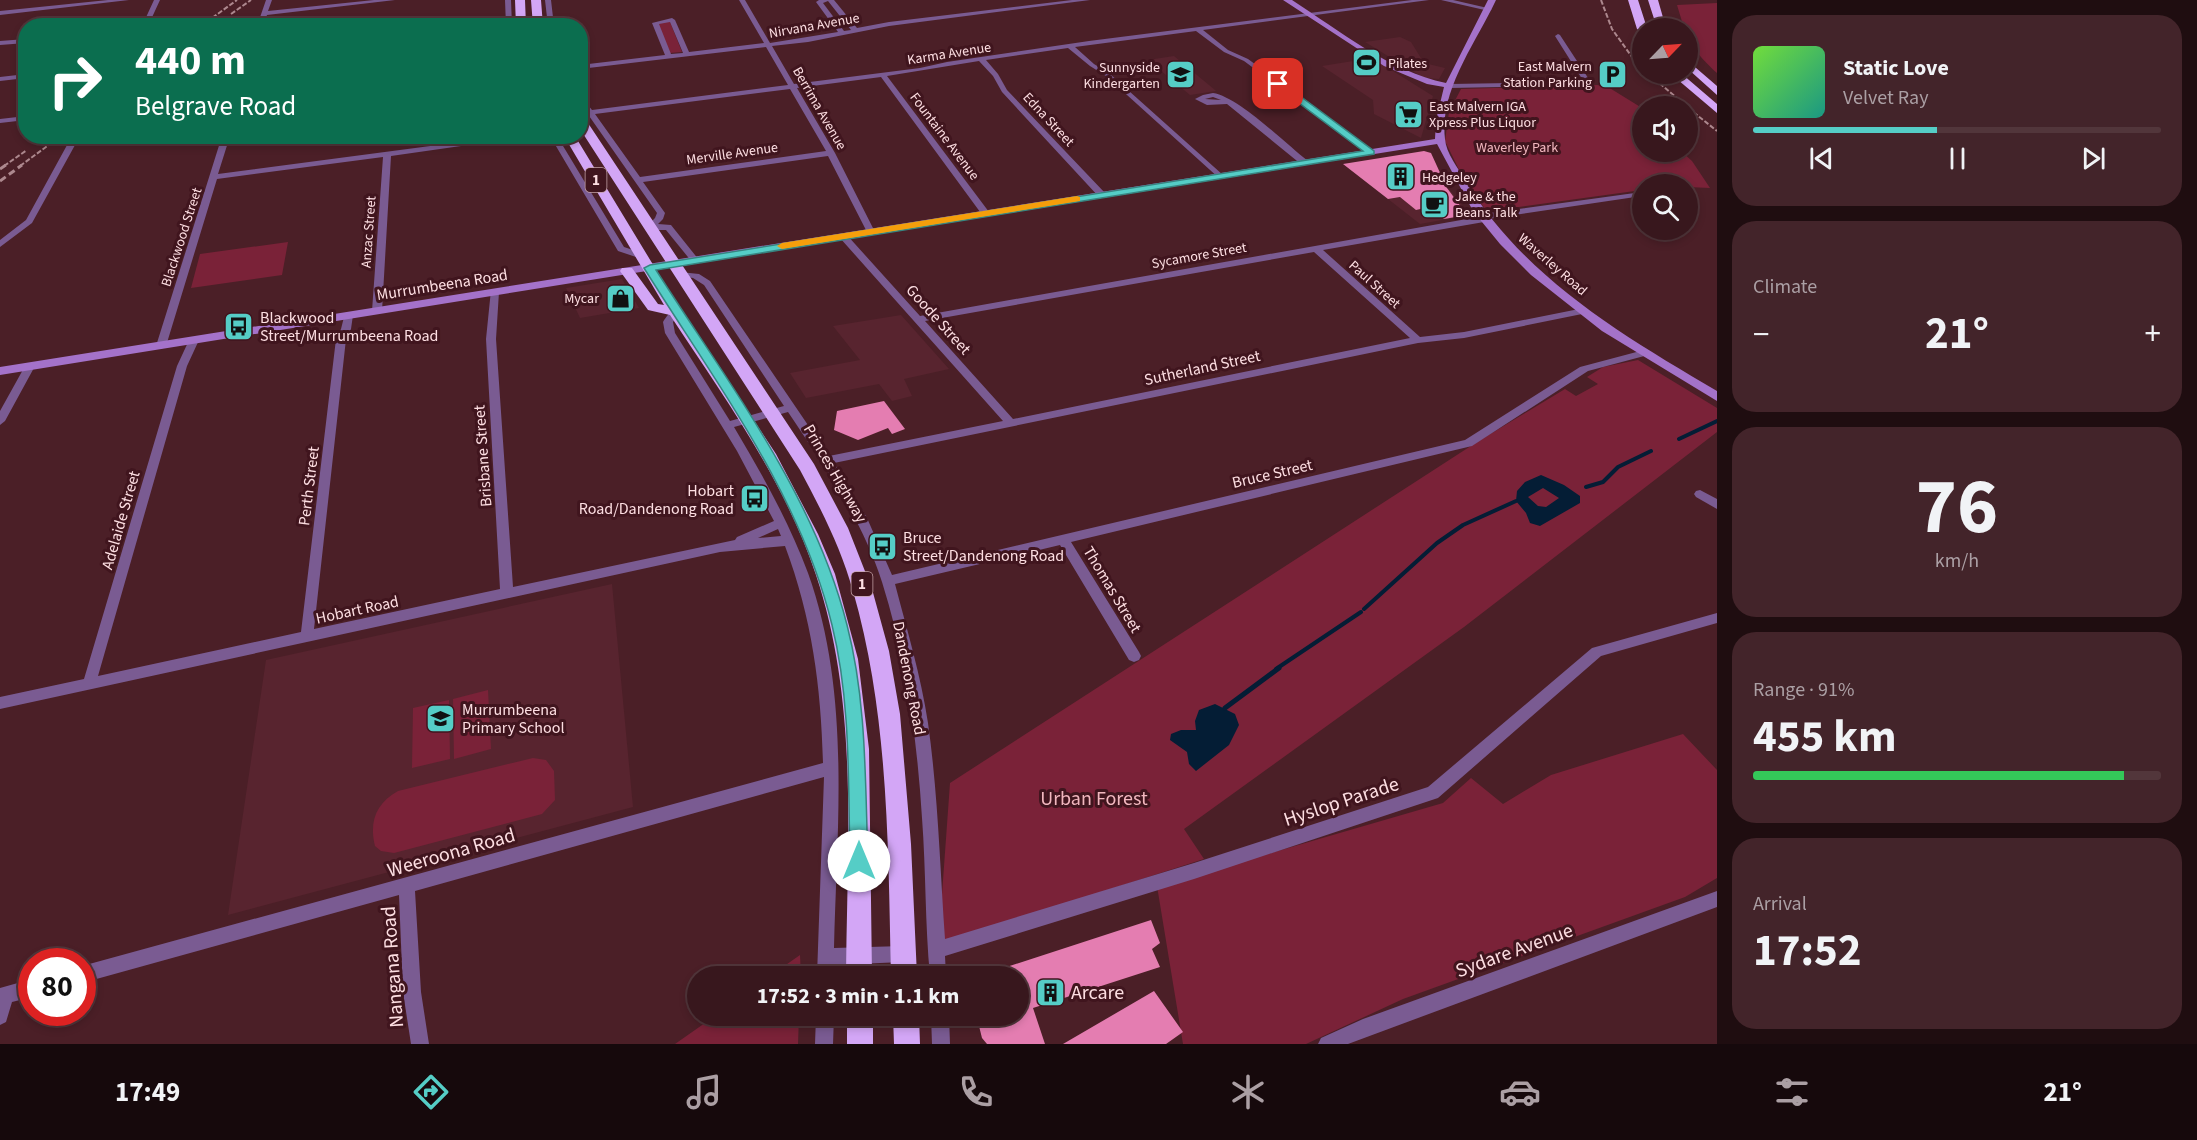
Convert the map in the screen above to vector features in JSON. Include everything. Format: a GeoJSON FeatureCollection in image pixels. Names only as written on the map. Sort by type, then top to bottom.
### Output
{"type":"FeatureCollection","features":[{"type":"Feature","properties":{"kind":"highway"},"geometry":{"type":"LineString","coordinates":[[520,0],[521,18]]}},
{"type":"Feature","properties":{"kind":"highway"},"geometry":{"type":"LineString","coordinates":[[536,0],[537,18]]}},
{"type":"Feature","properties":{"kind":"highway"},"geometry":{"type":"LineString","coordinates":[[1633,0],[1639,18]]}},
{"type":"Feature","properties":{"kind":"highway"},"geometry":{"type":"LineString","coordinates":[[1653,0],[1659,18]]}},
{"type":"Feature","properties":{"kind":"highway"},"geometry":{"type":"LineString","coordinates":[[1698,74],[1717,92]]}},
{"type":"Feature","properties":{"kind":"highway"},"geometry":{"type":"LineString","coordinates":[[1687,84],[1717,111]]}},
{"type":"Feature","properties":{"kind":"highway","name":"Princes Highway"},"geometry":{"type":"LineString","coordinates":[[588,119],[651,227],[808,468],[839,524],[855,563],[876,631],[886,676],[896,753],[904,965]]}},
{"type":"Feature","properties":{"kind":"highway","name":"1"},"geometry":{"type":"LineString","coordinates":[[573,144],[595,192],[646,262],[778,472],[810,536],[831,592],[845,650],[854,704],[857,753],[859,966]]}},
{"type":"Feature","properties":{"kind":"highway"},"geometry":{"type":"LineString","coordinates":[[627,271],[653,307],[676,312]]}},
{"type":"Feature","properties":{"kind":"highway"},"geometry":{"type":"LineString","coordinates":[[860,1026],[860,1044]]}},
{"type":"Feature","properties":{"kind":"highway"},"geometry":{"type":"LineString","coordinates":[[906,1026],[907,1044]]}},
{"type":"Feature","properties":{"kind":"main road"},"geometry":{"type":"LineString","coordinates":[[1287,0],[1421,85],[1450,91]]}},
{"type":"Feature","properties":{"kind":"main road"},"geometry":{"type":"LineString","coordinates":[[1440,141],[1450,91],[1490,4]]}},
{"type":"Feature","properties":{"kind":"main road"},"geometry":{"type":"LineString","coordinates":[[1405,73],[1450,91]]}},
{"type":"Feature","properties":{"kind":"main road","name":"Murrumbeena Road"},"geometry":{"type":"LineString","coordinates":[[0,371],[627,271],[646,262],[680,269],[695,260],[1440,141]]}},
{"type":"Feature","properties":{"kind":"main road","name":"Waverley Road"},"geometry":{"type":"LineString","coordinates":[[1440,141],[1462,186],[1483,218],[1533,269],[1584,311],[1644,352],[1717,397]]}},
{"type":"Feature","properties":{"kind":"street"},"geometry":{"type":"LineString","coordinates":[[0,12],[126,0]]}},
{"type":"Feature","properties":{"kind":"street"},"geometry":{"type":"LineString","coordinates":[[149,18],[158,0]]}},
{"type":"Feature","properties":{"kind":"street"},"geometry":{"type":"LineString","coordinates":[[262,18],[269,0]]}},
{"type":"Feature","properties":{"kind":"street"},"geometry":{"type":"LineString","coordinates":[[264,13],[392,0]]}},
{"type":"Feature","properties":{"kind":"street"},"geometry":{"type":"LineString","coordinates":[[508,0],[509,18]]}},
{"type":"Feature","properties":{"kind":"street"},"geometry":{"type":"LineString","coordinates":[[549,0],[550,18]]}},
{"type":"Feature","properties":{"kind":"street","name":"Berrima Avenue"},"geometry":{"type":"LineString","coordinates":[[742,0],[831,153],[871,232]]}},
{"type":"Feature","properties":{"kind":"street"},"geometry":{"type":"LineString","coordinates":[[826,0],[819,2],[842,33]]}},
{"type":"Feature","properties":{"kind":"street"},"geometry":{"type":"LineString","coordinates":[[831,0],[855,30]]}},
{"type":"Feature","properties":{"kind":"street","name":"Nirvana Avenue"},"geometry":{"type":"LineString","coordinates":[[588,67],[768,45],[855,30],[1087,0]]}},
{"type":"Feature","properties":{"kind":"street","name":"Karma Avenue"},"geometry":{"type":"LineString","coordinates":[[588,116],[883,75],[1070,46],[1426,0]]}},
{"type":"Feature","properties":{"kind":"street"},"geometry":{"type":"LineString","coordinates":[[1444,0],[1490,4]]}},
{"type":"Feature","properties":{"kind":"street"},"geometry":{"type":"LineString","coordinates":[[669,57],[655,23],[658,21],[672,20],[687,55]]}},
{"type":"Feature","properties":{"kind":"street"},"geometry":{"type":"LineString","coordinates":[[1198,30],[1226,51],[1246,60],[1371,153]]}},
{"type":"Feature","properties":{"kind":"street"},"geometry":{"type":"LineString","coordinates":[[1450,91],[1589,84],[1558,36]]}},
{"type":"Feature","properties":{"kind":"street"},"geometry":{"type":"LineString","coordinates":[[0,44],[18,42]]}},
{"type":"Feature","properties":{"kind":"street"},"geometry":{"type":"LineString","coordinates":[[1070,46],[1108,75],[1220,177]]}},
{"type":"Feature","properties":{"kind":"street","name":"Edna Street"},"geometry":{"type":"LineString","coordinates":[[981,59],[996,75],[1004,91],[1102,195]]}},
{"type":"Feature","properties":{"kind":"street","name":"Fountaine Avenue"},"geometry":{"type":"LineString","coordinates":[[883,75],[986,214]]}},
{"type":"Feature","properties":{"kind":"street"},"geometry":{"type":"LineString","coordinates":[[0,79],[18,77]]}},
{"type":"Feature","properties":{"kind":"street"},"geometry":{"type":"LineString","coordinates":[[1228,102],[1305,163]]}},
{"type":"Feature","properties":{"kind":"street"},"geometry":{"type":"LineString","coordinates":[[588,118],[638,180],[661,213],[659,219],[651,227]]}},
{"type":"Feature","properties":{"kind":"street"},"geometry":{"type":"LineString","coordinates":[[0,121],[18,119]]}},
{"type":"Feature","properties":{"kind":"street"},"geometry":{"type":"LineString","coordinates":[[0,244],[29,221],[72,144]]}},
{"type":"Feature","properties":{"kind":"street","name":"Blackwood Street"},"geometry":{"type":"LineString","coordinates":[[161,346],[224,144]]}},
{"type":"Feature","properties":{"kind":"street"},"geometry":{"type":"LineString","coordinates":[[214,177],[468,144]]}},
{"type":"Feature","properties":{"kind":"street"},"geometry":{"type":"LineString","coordinates":[[559,144],[595,192]]}},
{"type":"Feature","properties":{"kind":"street","name":"Merville Avenue"},"geometry":{"type":"LineString","coordinates":[[638,180],[831,153]]}},
{"type":"Feature","properties":{"kind":"street","name":"Anzac Street"},"geometry":{"type":"LineString","coordinates":[[377,311],[387,155]]}},
{"type":"Feature","properties":{"kind":"street","name":"Sycamore Street"},"geometry":{"type":"LineString","coordinates":[[919,319],[1483,218],[1632,196]]}},
{"type":"Feature","properties":{"kind":"street"},"geometry":{"type":"LineString","coordinates":[[651,227],[668,227],[695,260]]}},
{"type":"Feature","properties":{"kind":"street","name":"Goode Street"},"geometry":{"type":"LineString","coordinates":[[843,236],[1011,423]]}},
{"type":"Feature","properties":{"kind":"street","name":"Paul Street"},"geometry":{"type":"LineString","coordinates":[[1315,248],[1418,340]]}},
{"type":"Feature","properties":{"kind":"street","name":"Dandenong Road"},"geometry":{"type":"LineString","coordinates":[[680,269],[707,283],[828,460],[861,518],[888,580],[914,682],[921,724],[930,819],[937,966]]}},
{"type":"Feature","properties":{"kind":"street","name":"Brisbane Street"},"geometry":{"type":"LineString","coordinates":[[490,293],[486,307],[491,316],[507,594]]}},
{"type":"Feature","properties":{"kind":"street","name":"Sutherland Street"},"geometry":{"type":"LineString","coordinates":[[828,460],[1418,340],[1464,335],[1584,311]]}},
{"type":"Feature","properties":{"kind":"street"},"geometry":{"type":"LineString","coordinates":[[676,312],[668,322],[670,333],[756,475],[789,541],[810,601],[823,656],[830,719],[831,768],[826,966]]}},
{"type":"Feature","properties":{"kind":"street","name":"Perth Street"},"geometry":{"type":"LineString","coordinates":[[307,636],[341,339],[338,331],[344,316]]}},
{"type":"Feature","properties":{"kind":"street","name":"Adelaide Street"},"geometry":{"type":"LineString","coordinates":[[89,684],[190,341]]}},
{"type":"Feature","properties":{"kind":"street","name":"Bruce Street"},"geometry":{"type":"LineString","coordinates":[[888,580],[1468,443],[1590,366],[1644,352]]}},
{"type":"Feature","properties":{"kind":"street"},"geometry":{"type":"LineString","coordinates":[[0,421],[26,367]]}},
{"type":"Feature","properties":{"kind":"street"},"geometry":{"type":"LineString","coordinates":[[726,426],[791,407]]}},
{"type":"Feature","properties":{"kind":"street"},"geometry":{"type":"LineString","coordinates":[[1700,494],[1717,505]]}},
{"type":"Feature","properties":{"kind":"street","name":"Hobart Road"},"geometry":{"type":"LineString","coordinates":[[720,547],[765,532],[781,523]]}},
{"type":"Feature","properties":{"kind":"street","name":"Thomas Street"},"geometry":{"type":"LineString","coordinates":[[1064,539],[1134,656]]}},
{"type":"Feature","properties":{"kind":"street","name":"Hobart Road"},"geometry":{"type":"LineString","coordinates":[[0,703],[720,547],[789,541]]}},
{"type":"Feature","properties":{"kind":"street","name":"Hyslop Parade"},"geometry":{"type":"LineString","coordinates":[[936,950],[1194,871],[1433,793],[1597,652],[1717,618]]}},
{"type":"Feature","properties":{"kind":"street","name":"Weeroona Road"},"geometry":{"type":"LineString","coordinates":[[96,971],[831,768]]}},
{"type":"Feature","properties":{"kind":"street","name":"Nangana Road"},"geometry":{"type":"LineString","coordinates":[[407,886],[412,992],[420,1044]]}},
{"type":"Feature","properties":{"kind":"street","name":"Sydare Avenue"},"geometry":{"type":"LineString","coordinates":[[1327,1044],[1363,1028],[1717,899]]}},
{"type":"Feature","properties":{"kind":"street"},"geometry":{"type":"LineString","coordinates":[[826,957],[859,966],[904,965]]}},
{"type":"Feature","properties":{"kind":"street"},"geometry":{"type":"LineString","coordinates":[[0,1016],[3,996],[18,992]]}},
{"type":"Feature","properties":{"kind":"street"},"geometry":{"type":"LineString","coordinates":[[824,1044],[825,1026]]}},
{"type":"Feature","properties":{"kind":"street"},"geometry":{"type":"LineString","coordinates":[[940,1026],[941,1044]]}},
{"type":"Feature","properties":{"kind":"shaded area"},"geometry":{"type":"Polygon","coordinates":[[[1400,37],[1411,42],[1424,63],[1445,68],[1439,79],[1424,78],[1365,42],[1400,37]]]}},
{"type":"Feature","properties":{"kind":"shaded area","name":"Sunnyside Kindergarten"},"geometry":{"type":"Polygon","coordinates":[[[1174,56],[1216,91],[1190,95],[1148,60],[1174,56]]]}},
{"type":"Feature","properties":{"kind":"shaded area"},"geometry":{"type":"Polygon","coordinates":[[[1372,58],[1433,96],[1421,138],[1374,114],[1373,100],[1322,66],[1372,58]]]}},
{"type":"Feature","properties":{"kind":"shaded area"},"geometry":{"type":"Polygon","coordinates":[[[1449,189],[1470,215],[1420,224],[1388,199],[1449,189]]]}},
{"type":"Feature","properties":{"kind":"shaded area"},"geometry":{"type":"Polygon","coordinates":[[[622,279],[639,308],[580,318],[566,288],[622,279]]]}},
{"type":"Feature","properties":{"kind":"shaded area"},"geometry":{"type":"Polygon","coordinates":[[[901,315],[949,369],[904,379],[912,396],[892,401],[879,384],[806,398],[790,373],[860,360],[833,326],[901,315]]]}},
{"type":"Feature","properties":{"kind":"shaded area","name":"Murrumbeena Primary School"},"geometry":{"type":"Polygon","coordinates":[[[612,584],[633,807],[228,915],[266,660],[612,584]]]}},
{"type":"Feature","properties":{"kind":"green space"},"geometry":{"type":"Polygon","coordinates":[[[1717,3],[1717,73],[1698,52],[1698,18],[1681,18],[1677,5],[1717,3]]]}},
{"type":"Feature","properties":{"kind":"green space"},"geometry":{"type":"Polygon","coordinates":[[[670,22],[682,52],[670,53],[658,24],[670,22]]]}},
{"type":"Feature","properties":{"kind":"green space","name":"Waverley Park"},"geometry":{"type":"Polygon","coordinates":[[[1597,85],[1608,87],[1632,102],[1632,162],[1693,162],[1710,188],[1698,187],[1698,174],[1632,174],[1632,191],[1486,210],[1467,186],[1445,141],[1449,112],[1461,89],[1597,85]]]}},
{"type":"Feature","properties":{"kind":"green space"},"geometry":{"type":"Polygon","coordinates":[[[288,242],[282,275],[191,288],[200,254],[288,242]]]}},
{"type":"Feature","properties":{"kind":"green space","name":"Urban Forest"},"geometry":{"type":"Polygon","coordinates":[[[1638,360],[1717,408],[1717,432],[1464,627],[1184,829],[1204,859],[943,943],[941,908],[950,783],[1477,442],[1565,389],[1576,396],[1598,384],[1587,377],[1603,367],[1638,360]]]}},
{"type":"Feature","properties":{"kind":"green space"},"geometry":{"type":"Polygon","coordinates":[[[488,690],[491,749],[454,759],[453,699],[488,690]]]}},
{"type":"Feature","properties":{"kind":"green space"},"geometry":{"type":"Polygon","coordinates":[[[449,700],[450,759],[412,768],[413,708],[449,700]]]}},
{"type":"Feature","properties":{"kind":"green space"},"geometry":{"type":"Polygon","coordinates":[[[1683,734],[1717,770],[1717,878],[1685,897],[1403,999],[1306,1044],[1183,1044],[1157,886],[1443,803],[1471,778],[1503,804],[1551,775],[1683,734]]]}},
{"type":"Feature","properties":{"kind":"green space"},"geometry":{"type":"Polygon","coordinates":[[[533,758],[546,760],[554,771],[555,800],[542,814],[394,853],[381,851],[375,846],[373,829],[376,814],[384,801],[398,791],[533,758]]]}},
{"type":"Feature","properties":{"kind":"green space"},"geometry":{"type":"Polygon","coordinates":[[[800,955],[801,966],[784,966],[800,955]]]}},
{"type":"Feature","properties":{"kind":"green space"},"geometry":{"type":"Polygon","coordinates":[[[701,1026],[799,1026],[798,1044],[675,1044],[701,1026]]]}},
{"type":"Feature","properties":{"kind":"water"},"geometry":{"type":"Polygon","coordinates":[[[1541,475],[1564,485],[1580,496],[1580,503],[1540,526],[1530,523],[1526,513],[1516,501],[1517,491],[1525,482],[1541,475]],[[1543,488],[1528,497],[1538,506],[1546,507],[1559,498],[1543,488]]]}},
{"type":"Feature","properties":{"kind":"water"},"geometry":{"type":"Polygon","coordinates":[[[1215,704],[1235,714],[1239,725],[1229,745],[1196,771],[1189,764],[1187,752],[1170,740],[1171,734],[1181,730],[1196,730],[1195,721],[1199,710],[1215,704]]]}},
{"type":"Feature","properties":{"kind":"building","name":"Hedgeley"},"geometry":{"type":"Polygon","coordinates":[[[1424,151],[1431,153],[1447,188],[1467,215],[1444,219],[1429,207],[1416,210],[1400,197],[1388,199],[1343,164],[1424,151]]]}},
{"type":"Feature","properties":{"kind":"building"},"geometry":{"type":"Polygon","coordinates":[[[884,401],[905,429],[892,434],[888,428],[858,440],[834,430],[837,411],[884,401]]]}},
{"type":"Feature","properties":{"kind":"building","name":"Arcare"},"geometry":{"type":"Polygon","coordinates":[[[1151,920],[1160,943],[1152,949],[1160,967],[1033,1008],[1045,1044],[987,1044],[982,1038],[979,1026],[1029,1026],[1029,966],[1010,966],[1151,920]]]}},
{"type":"Feature","properties":{"kind":"building","name":"Arcare"},"geometry":{"type":"Polygon","coordinates":[[[1154,991],[1183,1032],[1166,1044],[1063,1044],[1154,991]]]}},
{"type":"Feature","properties":{"kind":"waterway"},"geometry":{"type":"LineString","coordinates":[[1679,439],[1717,421]]}},
{"type":"Feature","properties":{"kind":"waterway"},"geometry":{"type":"LineString","coordinates":[[1586,487],[1603,482],[1618,467],[1651,451]]}},
{"type":"Feature","properties":{"kind":"waterway"},"geometry":{"type":"LineString","coordinates":[[1364,609],[1437,543],[1463,525],[1516,501]]}},
{"type":"Feature","properties":{"kind":"waterway"},"geometry":{"type":"LineString","coordinates":[[1276,669],[1361,612]]}},
{"type":"Feature","properties":{"kind":"waterway"},"geometry":{"type":"LineString","coordinates":[[1225,708],[1279,668]]}},
{"type":"Feature","properties":{"kind":"railway"},"geometry":{"type":"LineString","coordinates":[[212,18],[237,0]]}},
{"type":"Feature","properties":{"kind":"railway"},"geometry":{"type":"LineString","coordinates":[[231,14],[251,0]]}},
{"type":"Feature","properties":{"kind":"railway"},"geometry":{"type":"LineString","coordinates":[[1601,0],[1612,29],[1632,57]]}},
{"type":"Feature","properties":{"kind":"railway"},"geometry":{"type":"LineString","coordinates":[[1661,84],[1674,96]]}},
{"type":"Feature","properties":{"kind":"railway"},"geometry":{"type":"LineString","coordinates":[[1698,116],[1717,131]]}},
{"type":"Feature","properties":{"kind":"railway"},"geometry":{"type":"LineString","coordinates":[[20,166],[50,144]]}},
{"type":"Feature","properties":{"kind":"railway"},"geometry":{"type":"LineString","coordinates":[[4,166],[27,150]]}},
{"type":"Feature","properties":{"kind":"railway"},"geometry":{"type":"LineString","coordinates":[[0,169],[6,165]]}},
{"type":"Feature","properties":{"kind":"railway"},"geometry":{"type":"LineString","coordinates":[[0,181],[22,165]]}},
{"type":"Feature","properties":{"kind":"slow traffic"},"geometry":{"type":"LineString","coordinates":[[782,246],[1077,199]]}},
{"type":"Feature","properties":{"kind":"place","name":"Pilates"},"geometry":{"type":"Point","coordinates":[1367,63]}},
{"type":"Feature","properties":{"kind":"place","name":"East Malvern Station Parking"},"geometry":{"type":"Point","coordinates":[1613,74]}},
{"type":"Feature","properties":{"kind":"place","name":"Sunnyside Kindergarten"},"geometry":{"type":"Point","coordinates":[1181,75]}},
{"type":"Feature","properties":{"kind":"place","name":"East Malvern IGA Xpress Plus Liquor"},"geometry":{"type":"Point","coordinates":[1408,114]}},
{"type":"Feature","properties":{"kind":"place","name":"Hedgeley"},"geometry":{"type":"Point","coordinates":[1401,177]}},
{"type":"Feature","properties":{"kind":"place","name":"Jake & the Beans Talk"},"geometry":{"type":"Point","coordinates":[1434,204]}},
{"type":"Feature","properties":{"kind":"place","name":"Mycar"},"geometry":{"type":"Point","coordinates":[620,298]}},
{"type":"Feature","properties":{"kind":"place","name":"Blackwood Street/Murrumbeena Road"},"geometry":{"type":"Point","coordinates":[239,326]}},
{"type":"Feature","properties":{"kind":"place","name":"Hobart Road/Dandenong Road"},"geometry":{"type":"Point","coordinates":[755,499]}},
{"type":"Feature","properties":{"kind":"place","name":"Bruce Street/Dandenong Road"},"geometry":{"type":"Point","coordinates":[882,546]}},
{"type":"Feature","properties":{"kind":"place","name":"Murrumbeena Primary School"},"geometry":{"type":"Point","coordinates":[441,718]}},
{"type":"Feature","properties":{"kind":"place","name":"Arcare"},"geometry":{"type":"Point","coordinates":[1050,992]}},
{"type":"Feature","properties":{"kind":"route"},"geometry":{"type":"LineString","coordinates":[[859,861],[854,704],[840,628],[828,582],[801,516],[778,472],[650,268],[1371,153],[1278,84]]}}]}
